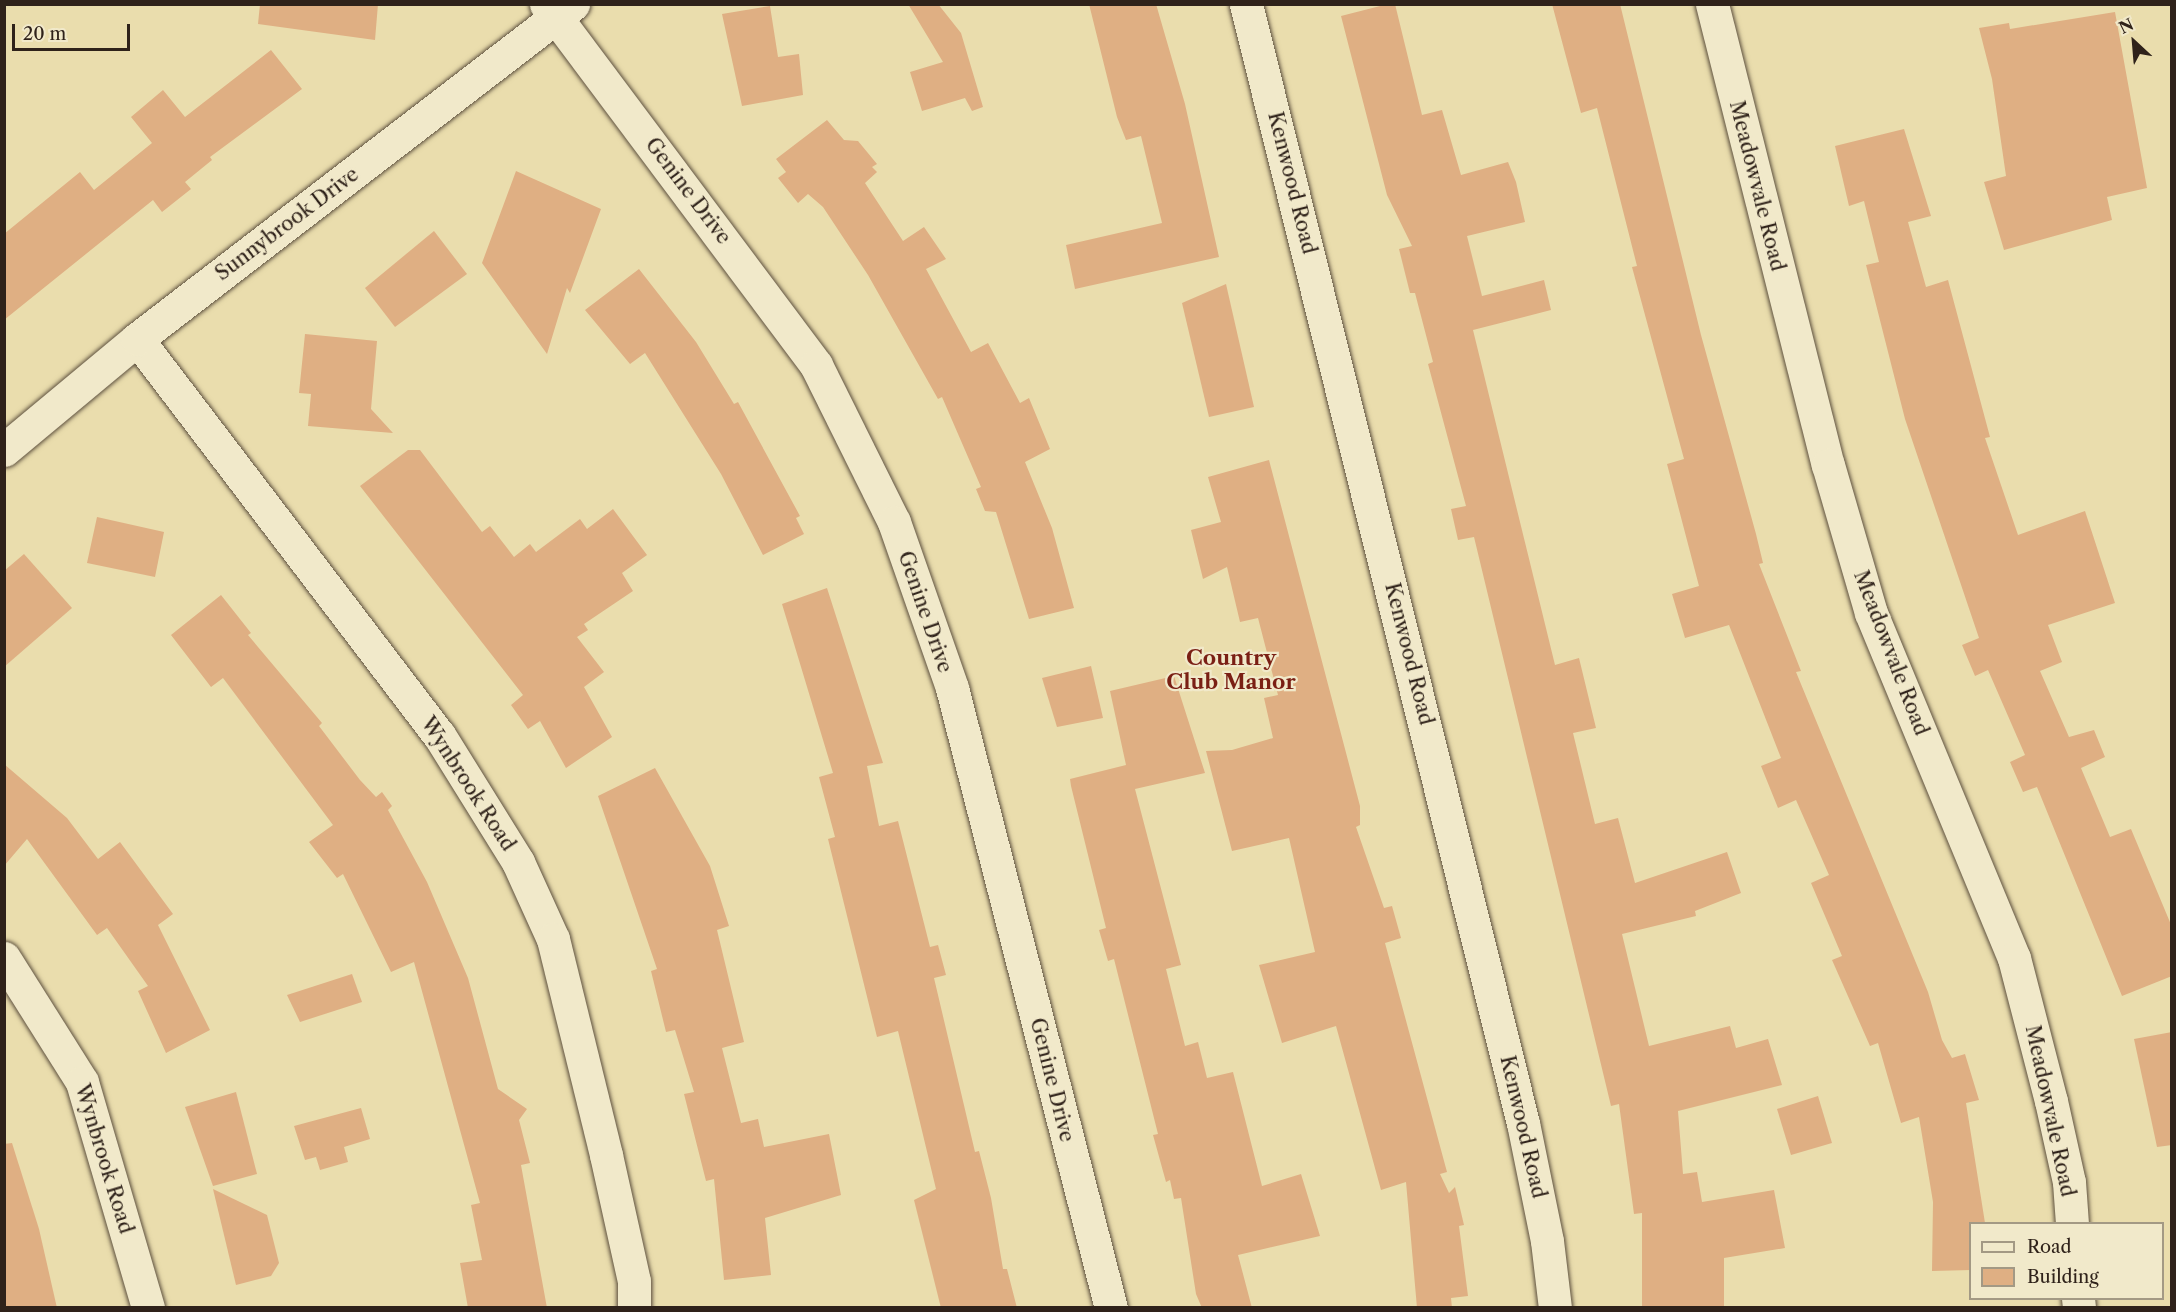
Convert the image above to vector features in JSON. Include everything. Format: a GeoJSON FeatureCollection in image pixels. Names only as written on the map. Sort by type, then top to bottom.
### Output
{"type":"FeatureCollection","features":[{"type":"Feature","properties":{"kind":"street","name":"Kenwood Road"},"geometry":{"type":"LineString","coordinates":[[1246,4],[1523,1123],[1548,1241],[1555,1308]]}},
{"type":"Feature","properties":{"kind":"street","name":"Meadowvale Road"},"geometry":{"type":"LineString","coordinates":[[1712,4],[1828,465],[1871,613],[2014,958],[2051,1101],[2069,1182],[2072,1222]]}},
{"type":"Feature","properties":{"kind":"street","name":"Sunnybrook Drive"},"geometry":{"type":"LineString","coordinates":[[4,450],[137,339],[559,9]]}},
{"type":"Feature","properties":{"kind":"street","name":"Genine Drive"},"geometry":{"type":"LineString","coordinates":[[559,9],[816,366],[894,522],[952,688],[1111,1308]]}},
{"type":"Feature","properties":{"kind":"street","name":"Wynbrook Road"},"geometry":{"type":"LineString","coordinates":[[137,339],[439,735],[518,862],[553,939],[609,1166],[634,1281],[634,1308]]}},
{"type":"Feature","properties":{"kind":"street","name":"Wynbrook Road"},"geometry":{"type":"LineString","coordinates":[[4,958],[82,1082],[148,1308]]}},
{"type":"Feature","properties":{"kind":"building"},"geometry":{"type":"Polygon","coordinates":[[[260,4],[378,4],[375,40],[258,24],[260,4]]]}},
{"type":"Feature","properties":{"kind":"building"},"geometry":{"type":"Polygon","coordinates":[[[908,4],[938,4],[961,33],[983,107],[972,111],[965,98],[922,111],[910,72],[943,62],[908,4]]]}},
{"type":"Feature","properties":{"kind":"building"},"geometry":{"type":"Polygon","coordinates":[[[1089,4],[1156,4],[1185,104],[1219,257],[1075,289],[1066,245],[1162,223],[1141,136],[1126,140],[1117,117],[1089,4]]]}},
{"type":"Feature","properties":{"kind":"building"},"geometry":{"type":"Polygon","coordinates":[[[1395,4],[1422,115],[1442,110],[1461,175],[1508,162],[1516,182],[1525,222],[1467,236],[1482,296],[1544,280],[1551,310],[1473,330],[1555,665],[1579,658],[1596,728],[1573,733],[1595,824],[1618,818],[1635,883],[1727,852],[1741,893],[1695,911],[1696,916],[1622,934],[1649,1046],[1730,1026],[1736,1048],[1768,1039],[1782,1085],[1678,1111],[1683,1174],[1697,1172],[1702,1202],[1774,1190],[1785,1248],[1724,1258],[1724,1308],[1642,1308],[1642,1213],[1634,1214],[1619,1104],[1611,1106],[1474,537],[1458,540],[1451,509],[1466,506],[1428,364],[1433,362],[1415,293],[1410,293],[1399,249],[1412,246],[1387,195],[1341,16],[1395,4]]]}},
{"type":"Feature","properties":{"kind":"building"},"geometry":{"type":"Polygon","coordinates":[[[1552,4],[1620,4],[1701,335],[1756,534],[1763,563],[1759,564],[1801,671],[1796,672],[1928,992],[1942,1040],[1952,1058],[1965,1054],[1979,1100],[1966,1103],[1985,1222],[1969,1222],[1969,1270],[1932,1271],[1933,1202],[1919,1117],[1901,1123],[1878,1043],[1870,1046],[1832,960],[1842,956],[1811,883],[1829,875],[1796,800],[1778,808],[1761,766],[1781,758],[1729,625],[1685,638],[1672,594],[1699,586],[1667,464],[1684,459],[1632,267],[1637,266],[1597,108],[1581,113],[1552,4]]]}},
{"type":"Feature","properties":{"kind":"building"},"geometry":{"type":"Polygon","coordinates":[[[770,6],[778,57],[799,54],[803,95],[742,106],[722,14],[770,6]]]}},
{"type":"Feature","properties":{"kind":"building"},"geometry":{"type":"Polygon","coordinates":[[[2115,12],[2147,188],[2107,197],[2112,220],[2004,250],[1984,182],[2006,176],[1992,79],[1979,28],[2009,23],[2010,29],[2115,12]]]}},
{"type":"Feature","properties":{"kind":"building"},"geometry":{"type":"Polygon","coordinates":[[[271,50],[302,89],[210,157],[212,160],[185,182],[191,189],[162,212],[153,200],[4,320],[4,234],[80,172],[94,190],[152,143],[131,117],[163,90],[185,117],[271,50]]]}},
{"type":"Feature","properties":{"kind":"building"},"geometry":{"type":"Polygon","coordinates":[[[827,120],[844,140],[858,141],[877,164],[872,167],[877,172],[865,183],[903,241],[924,227],[946,259],[926,269],[971,352],[988,343],[1020,403],[1029,398],[1050,449],[1025,462],[1052,528],[1074,608],[1029,619],[996,512],[985,511],[976,489],[981,487],[942,397],[938,399],[868,275],[823,207],[808,194],[798,203],[778,178],[786,172],[776,159],[827,120]]]}},
{"type":"Feature","properties":{"kind":"building"},"geometry":{"type":"Polygon","coordinates":[[[1904,129],[1931,216],[1908,222],[1926,287],[1948,280],[1990,437],[1985,438],[2018,535],[2085,511],[2115,603],[2048,625],[2062,662],[2040,671],[2069,737],[2094,730],[2105,757],[2081,768],[2110,837],[2131,829],[2172,927],[2172,976],[2122,996],[2037,787],[2023,792],[2010,762],[2025,755],[1988,670],[1975,676],[1962,645],[1979,638],[1905,419],[1866,265],[1879,262],[1864,201],[1849,206],[1835,146],[1904,129]]]}},
{"type":"Feature","properties":{"kind":"building"},"geometry":{"type":"Polygon","coordinates":[[[516,171],[601,209],[570,293],[567,288],[547,354],[482,263],[516,171]]]}},
{"type":"Feature","properties":{"kind":"building"},"geometry":{"type":"Polygon","coordinates":[[[434,231],[467,274],[395,327],[365,288],[434,231]]]}},
{"type":"Feature","properties":{"kind":"building"},"geometry":{"type":"Polygon","coordinates":[[[639,269],[696,342],[734,404],[738,402],[800,516],[796,518],[804,534],[763,555],[721,474],[645,353],[630,364],[585,310],[639,269]]]}},
{"type":"Feature","properties":{"kind":"building"},"geometry":{"type":"Polygon","coordinates":[[[1226,284],[1254,407],[1209,417],[1182,303],[1226,284]]]}},
{"type":"Feature","properties":{"kind":"building"},"geometry":{"type":"Polygon","coordinates":[[[305,334],[377,341],[371,409],[393,433],[308,426],[311,394],[299,393],[305,334]]]}},
{"type":"Feature","properties":{"kind":"building"},"geometry":{"type":"Polygon","coordinates":[[[408,450],[420,450],[482,532],[490,526],[514,557],[530,544],[536,552],[580,519],[587,529],[613,509],[647,555],[622,573],[633,591],[584,624],[588,630],[577,637],[604,672],[584,687],[612,737],[566,768],[540,721],[528,729],[511,705],[523,695],[360,486],[408,450]]]}},
{"type":"Feature","properties":{"kind":"building"},"geometry":{"type":"Polygon","coordinates":[[[1269,460],[1360,806],[1360,825],[1356,827],[1384,908],[1392,906],[1401,938],[1385,943],[1447,1172],[1440,1174],[1449,1193],[1455,1187],[1464,1225],[1459,1226],[1468,1296],[1451,1298],[1452,1308],[1417,1308],[1406,1182],[1381,1190],[1336,1026],[1282,1043],[1259,965],[1315,952],[1289,838],[1232,851],[1206,751],[1232,750],[1273,738],[1264,698],[1278,695],[1258,618],[1240,622],[1227,567],[1203,579],[1191,530],[1221,522],[1208,477],[1269,460]]]}},
{"type":"Feature","properties":{"kind":"building"},"geometry":{"type":"Polygon","coordinates":[[[97,517],[164,532],[155,577],[87,563],[97,517]]]}},
{"type":"Feature","properties":{"kind":"building"},"geometry":{"type":"Polygon","coordinates":[[[24,554],[72,608],[4,667],[4,571],[24,554]]]}},
{"type":"Feature","properties":{"kind":"building"},"geometry":{"type":"Polygon","coordinates":[[[827,588],[883,763],[867,766],[879,826],[898,821],[930,947],[938,945],[946,975],[934,978],[975,1152],[979,1151],[991,1198],[1003,1269],[1007,1269],[1017,1308],[941,1308],[914,1200],[936,1189],[898,1031],[877,1037],[828,839],[835,837],[819,777],[833,773],[782,604],[827,588]]]}},
{"type":"Feature","properties":{"kind":"building"},"geometry":{"type":"Polygon","coordinates":[[[221,595],[251,633],[248,635],[322,723],[319,726],[360,780],[376,797],[382,792],[392,806],[388,810],[427,882],[468,978],[498,1089],[527,1109],[519,1120],[530,1163],[521,1165],[547,1308],[468,1308],[460,1263],[482,1260],[471,1205],[480,1203],[414,962],[391,972],[343,874],[337,878],[309,842],[333,825],[223,678],[211,687],[171,635],[221,595]]]}},
{"type":"Feature","properties":{"kind":"building"},"geometry":{"type":"Polygon","coordinates":[[[1091,666],[1103,718],[1057,727],[1042,678],[1091,666]]]}},
{"type":"Feature","properties":{"kind":"building"},"geometry":{"type":"Polygon","coordinates":[[[1174,676],[1205,773],[1135,789],[1181,965],[1166,969],[1185,1046],[1198,1042],[1207,1078],[1233,1072],[1262,1186],[1301,1174],[1320,1236],[1238,1255],[1252,1308],[1202,1308],[1196,1294],[1181,1198],[1174,1199],[1170,1180],[1166,1182],[1153,1135],[1158,1134],[1114,959],[1108,961],[1099,930],[1106,928],[1070,779],[1126,765],[1110,691],[1174,676]]]}},
{"type":"Feature","properties":{"kind":"building"},"geometry":{"type":"Polygon","coordinates":[[[4,764],[67,818],[98,859],[120,842],[173,914],[158,925],[210,1030],[166,1053],[138,991],[148,986],[107,928],[97,935],[27,839],[4,866],[4,764]]]}},
{"type":"Feature","properties":{"kind":"building"},"geometry":{"type":"Polygon","coordinates":[[[655,768],[710,866],[729,926],[717,930],[744,1042],[722,1048],[741,1123],[758,1119],[764,1147],[829,1134],[841,1195],[765,1218],[771,1275],[724,1280],[714,1179],[706,1181],[684,1094],[694,1092],[675,1030],[666,1032],[651,971],[657,969],[598,796],[655,768]]]}},
{"type":"Feature","properties":{"kind":"building"},"geometry":{"type":"Polygon","coordinates":[[[352,974],[362,1002],[300,1022],[287,995],[352,974]]]}},
{"type":"Feature","properties":{"kind":"building"},"geometry":{"type":"Polygon","coordinates":[[[2172,1032],[2172,1145],[2157,1147],[2134,1039],[2172,1032]]]}},
{"type":"Feature","properties":{"kind":"building"},"geometry":{"type":"Polygon","coordinates":[[[236,1092],[257,1174],[213,1186],[185,1107],[236,1092]]]}},
{"type":"Feature","properties":{"kind":"building"},"geometry":{"type":"Polygon","coordinates":[[[1818,1096],[1832,1143],[1791,1155],[1777,1109],[1818,1096]]]}},
{"type":"Feature","properties":{"kind":"building"},"geometry":{"type":"Polygon","coordinates":[[[361,1108],[370,1139],[344,1147],[348,1162],[320,1170],[316,1157],[305,1160],[294,1126],[361,1108]]]}},
{"type":"Feature","properties":{"kind":"building"},"geometry":{"type":"Polygon","coordinates":[[[12,1143],[39,1229],[57,1308],[4,1308],[4,1144],[12,1143]]]}},
{"type":"Feature","properties":{"kind":"building"},"geometry":{"type":"Polygon","coordinates":[[[213,1189],[267,1215],[279,1263],[271,1276],[236,1285],[213,1189]]]}},
{"type":"Feature","properties":{"kind":"district","name":"Country Club Manor"},"geometry":{"type":"Point","coordinates":[1231,670]}}]}
